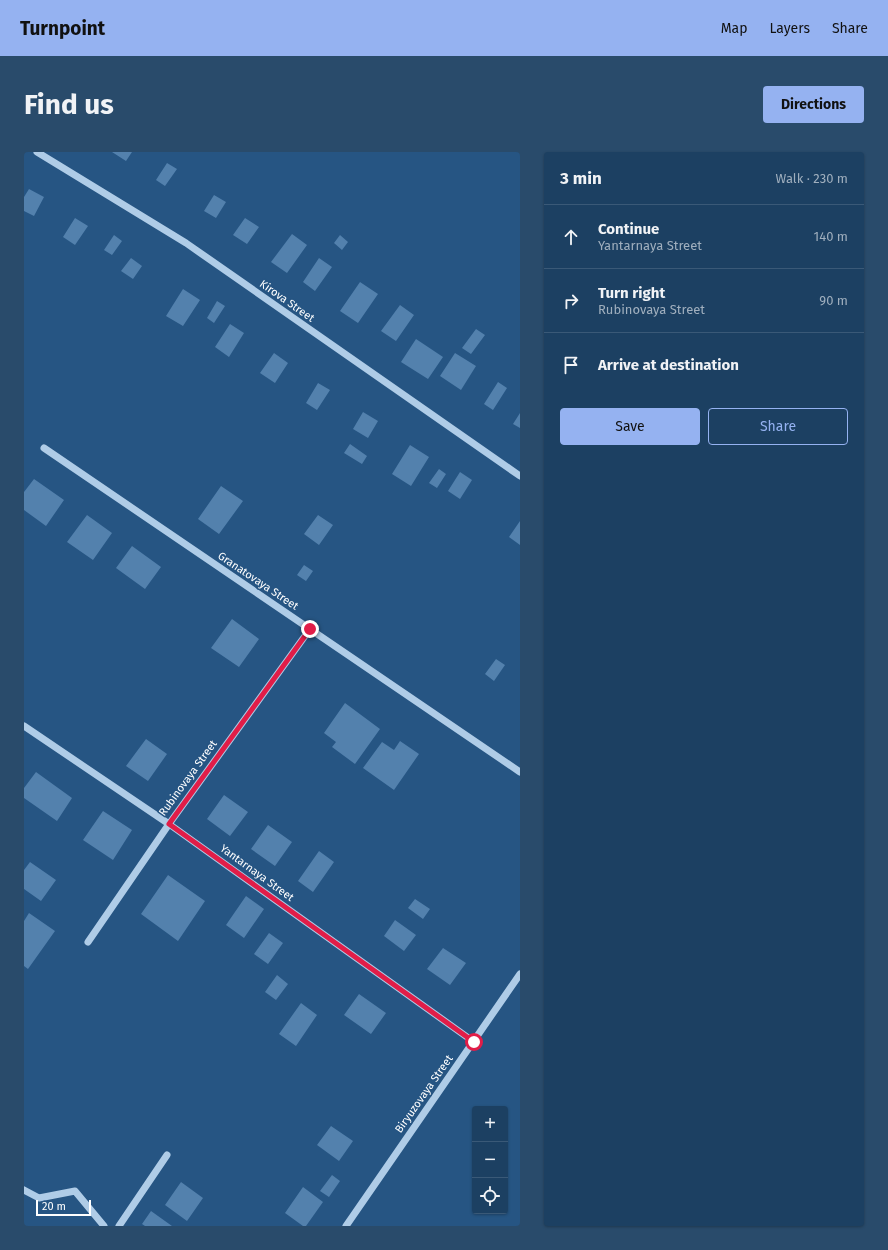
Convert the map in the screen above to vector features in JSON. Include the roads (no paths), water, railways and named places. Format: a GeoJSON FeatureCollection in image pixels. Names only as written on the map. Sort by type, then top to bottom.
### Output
{"type":"FeatureCollection","features":[{"type":"Feature","properties":{"kind":"street","name":"Kirova Street"},"geometry":{"type":"LineString","coordinates":[[36,152],[186,243],[520,476]]}},
{"type":"Feature","properties":{"kind":"street","name":"Granatovaya Street"},"geometry":{"type":"LineString","coordinates":[[44,448],[520,772]]}},
{"type":"Feature","properties":{"kind":"street","name":"Rubinovaya Street"},"geometry":{"type":"LineString","coordinates":[[88,942],[169,824],[310,629]]}},
{"type":"Feature","properties":{"kind":"street","name":"Yantarnaya Street"},"geometry":{"type":"LineString","coordinates":[[24,726],[169,824],[474,1042]]}},
{"type":"Feature","properties":{"kind":"street","name":"Biryuzovaya Street"},"geometry":{"type":"LineString","coordinates":[[346,1226],[520,974]]}},
{"type":"Feature","properties":{"kind":"street"},"geometry":{"type":"LineString","coordinates":[[119,1226],[167,1155]]}},
{"type":"Feature","properties":{"kind":"street"},"geometry":{"type":"LineString","coordinates":[[24,1190],[39,1198],[75,1191],[104,1226]]}}]}
